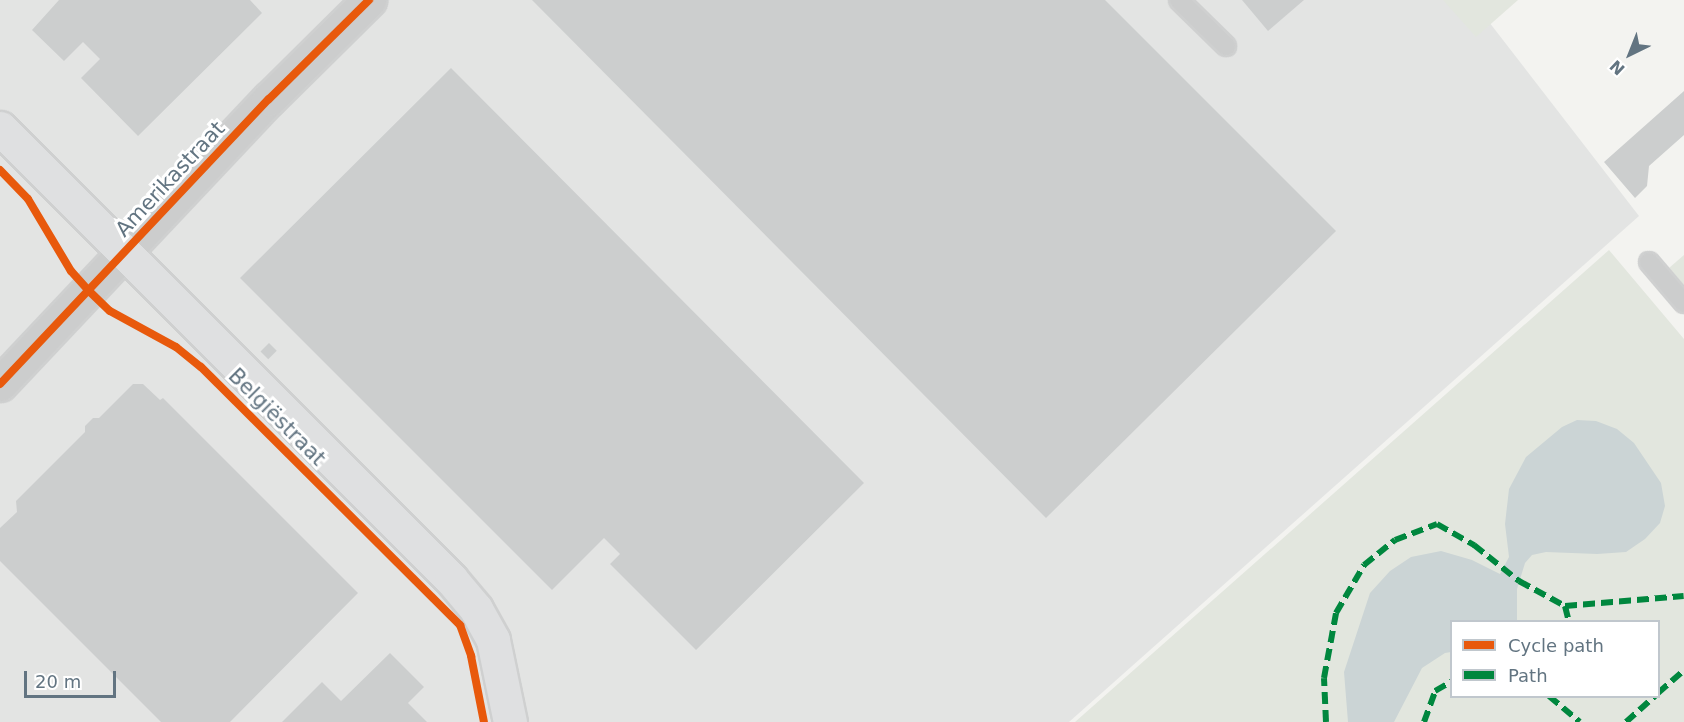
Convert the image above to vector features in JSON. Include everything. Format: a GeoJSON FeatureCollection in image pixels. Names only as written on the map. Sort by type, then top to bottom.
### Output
{"type":"FeatureCollection","features":[{"type":"Feature","properties":{"kind":"main road","name":"Belgiëstraat"},"geometry":{"type":"LineString","coordinates":[[0,128],[451,579],[476,609],[493,640],[510,722]]}},
{"type":"Feature","properties":{"kind":"street","name":"Amerikastraat"},"geometry":{"type":"LineString","coordinates":[[0,384],[270,99],[369,0]]}},
{"type":"Feature","properties":{"kind":"lane"},"geometry":{"type":"LineString","coordinates":[[1179,0],[1226,46]]}},
{"type":"Feature","properties":{"kind":"lane"},"geometry":{"type":"LineString","coordinates":[[1648,262],[1684,303]]}},
{"type":"Feature","properties":{"kind":"shaded area"},"geometry":{"type":"Polygon","coordinates":[[[0,0],[1472,0],[1639,216],[1069,722],[0,722],[0,0]]]}},
{"type":"Feature","properties":{"kind":"shaded area"},"geometry":{"type":"Polygon","coordinates":[[[1443,0],[1518,0],[1476,37],[1443,0]]]}},
{"type":"Feature","properties":{"kind":"shaded area"},"geometry":{"type":"Polygon","coordinates":[[[1609,250],[1684,339],[1684,722],[1075,722],[1609,250]]]}},
{"type":"Feature","properties":{"kind":"shaded area"},"geometry":{"type":"Polygon","coordinates":[[[1684,255],[1684,285],[1669,268],[1684,255]]]}},
{"type":"Feature","properties":{"kind":"shaded area"},"geometry":{"type":"Polygon","coordinates":[[[1577,420],[1596,421],[1617,429],[1634,443],[1661,483],[1665,506],[1660,523],[1645,539],[1626,552],[1597,554],[1546,552],[1532,555],[1525,563],[1517,589],[1517,620],[1450,620],[1450,652],[1422,668],[1394,722],[1348,722],[1344,672],[1370,593],[1390,571],[1411,557],[1441,551],[1472,560],[1500,574],[1509,557],[1505,524],[1509,489],[1526,457],[1562,427],[1577,420]]]}},
{"type":"Feature","properties":{"kind":"building"},"geometry":{"type":"Polygon","coordinates":[[[59,0],[250,0],[262,13],[138,136],[81,78],[100,59],[83,42],[64,61],[32,30],[59,0]]]}},
{"type":"Feature","properties":{"kind":"building"},"geometry":{"type":"Polygon","coordinates":[[[532,0],[1105,0],[1336,231],[1046,518],[532,0]]]}},
{"type":"Feature","properties":{"kind":"building"},"geometry":{"type":"Polygon","coordinates":[[[1242,0],[1304,0],[1268,31],[1242,0]]]}},
{"type":"Feature","properties":{"kind":"building"},"geometry":{"type":"Polygon","coordinates":[[[451,68],[864,483],[696,650],[610,564],[620,554],[604,538],[552,590],[240,278],[451,68]]]}},
{"type":"Feature","properties":{"kind":"building"},"geometry":{"type":"Polygon","coordinates":[[[1684,91],[1684,135],[1649,166],[1647,186],[1635,198],[1604,162],[1684,91]]]}},
{"type":"Feature","properties":{"kind":"building"},"geometry":{"type":"Polygon","coordinates":[[[269,343],[277,351],[268,359],[261,351],[269,343]]]}},
{"type":"Feature","properties":{"kind":"building"},"geometry":{"type":"Polygon","coordinates":[[[133,384],[143,384],[160,400],[163,398],[358,593],[230,722],[161,722],[0,561],[0,528],[17,512],[16,501],[85,432],[85,426],[93,418],[99,418],[133,384]]]}},
{"type":"Feature","properties":{"kind":"building"},"geometry":{"type":"Polygon","coordinates":[[[390,653],[424,687],[408,703],[427,722],[282,722],[322,682],[341,701],[390,653]]]}},
{"type":"Feature","properties":{"kind":"marked path"},"geometry":{"type":"LineString","coordinates":[[1326,722],[1324,678],[1336,613],[1364,565],[1395,540],[1437,524],[1474,545],[1519,581],[1565,606],[1684,596]]}},
{"type":"Feature","properties":{"kind":"marked path"},"geometry":{"type":"LineString","coordinates":[[1565,606],[1568,620]]}},
{"type":"Feature","properties":{"kind":"marked path"},"geometry":{"type":"LineString","coordinates":[[1660,691],[1684,670]]}},
{"type":"Feature","properties":{"kind":"marked path"},"geometry":{"type":"LineString","coordinates":[[1424,722],[1435,691],[1450,682]]}},
{"type":"Feature","properties":{"kind":"marked path"},"geometry":{"type":"LineString","coordinates":[[1551,698],[1580,722]]}},
{"type":"Feature","properties":{"kind":"marked path"},"geometry":{"type":"LineString","coordinates":[[1626,722],[1653,698]]}},
{"type":"Feature","properties":{"kind":"cycle path"},"geometry":{"type":"LineString","coordinates":[[0,384],[269,99],[369,0]]}},
{"type":"Feature","properties":{"kind":"cycle path"},"geometry":{"type":"LineString","coordinates":[[0,170],[28,199],[71,271],[88,290],[110,311],[176,347],[201,367],[460,625],[471,656],[484,722]]}}]}
